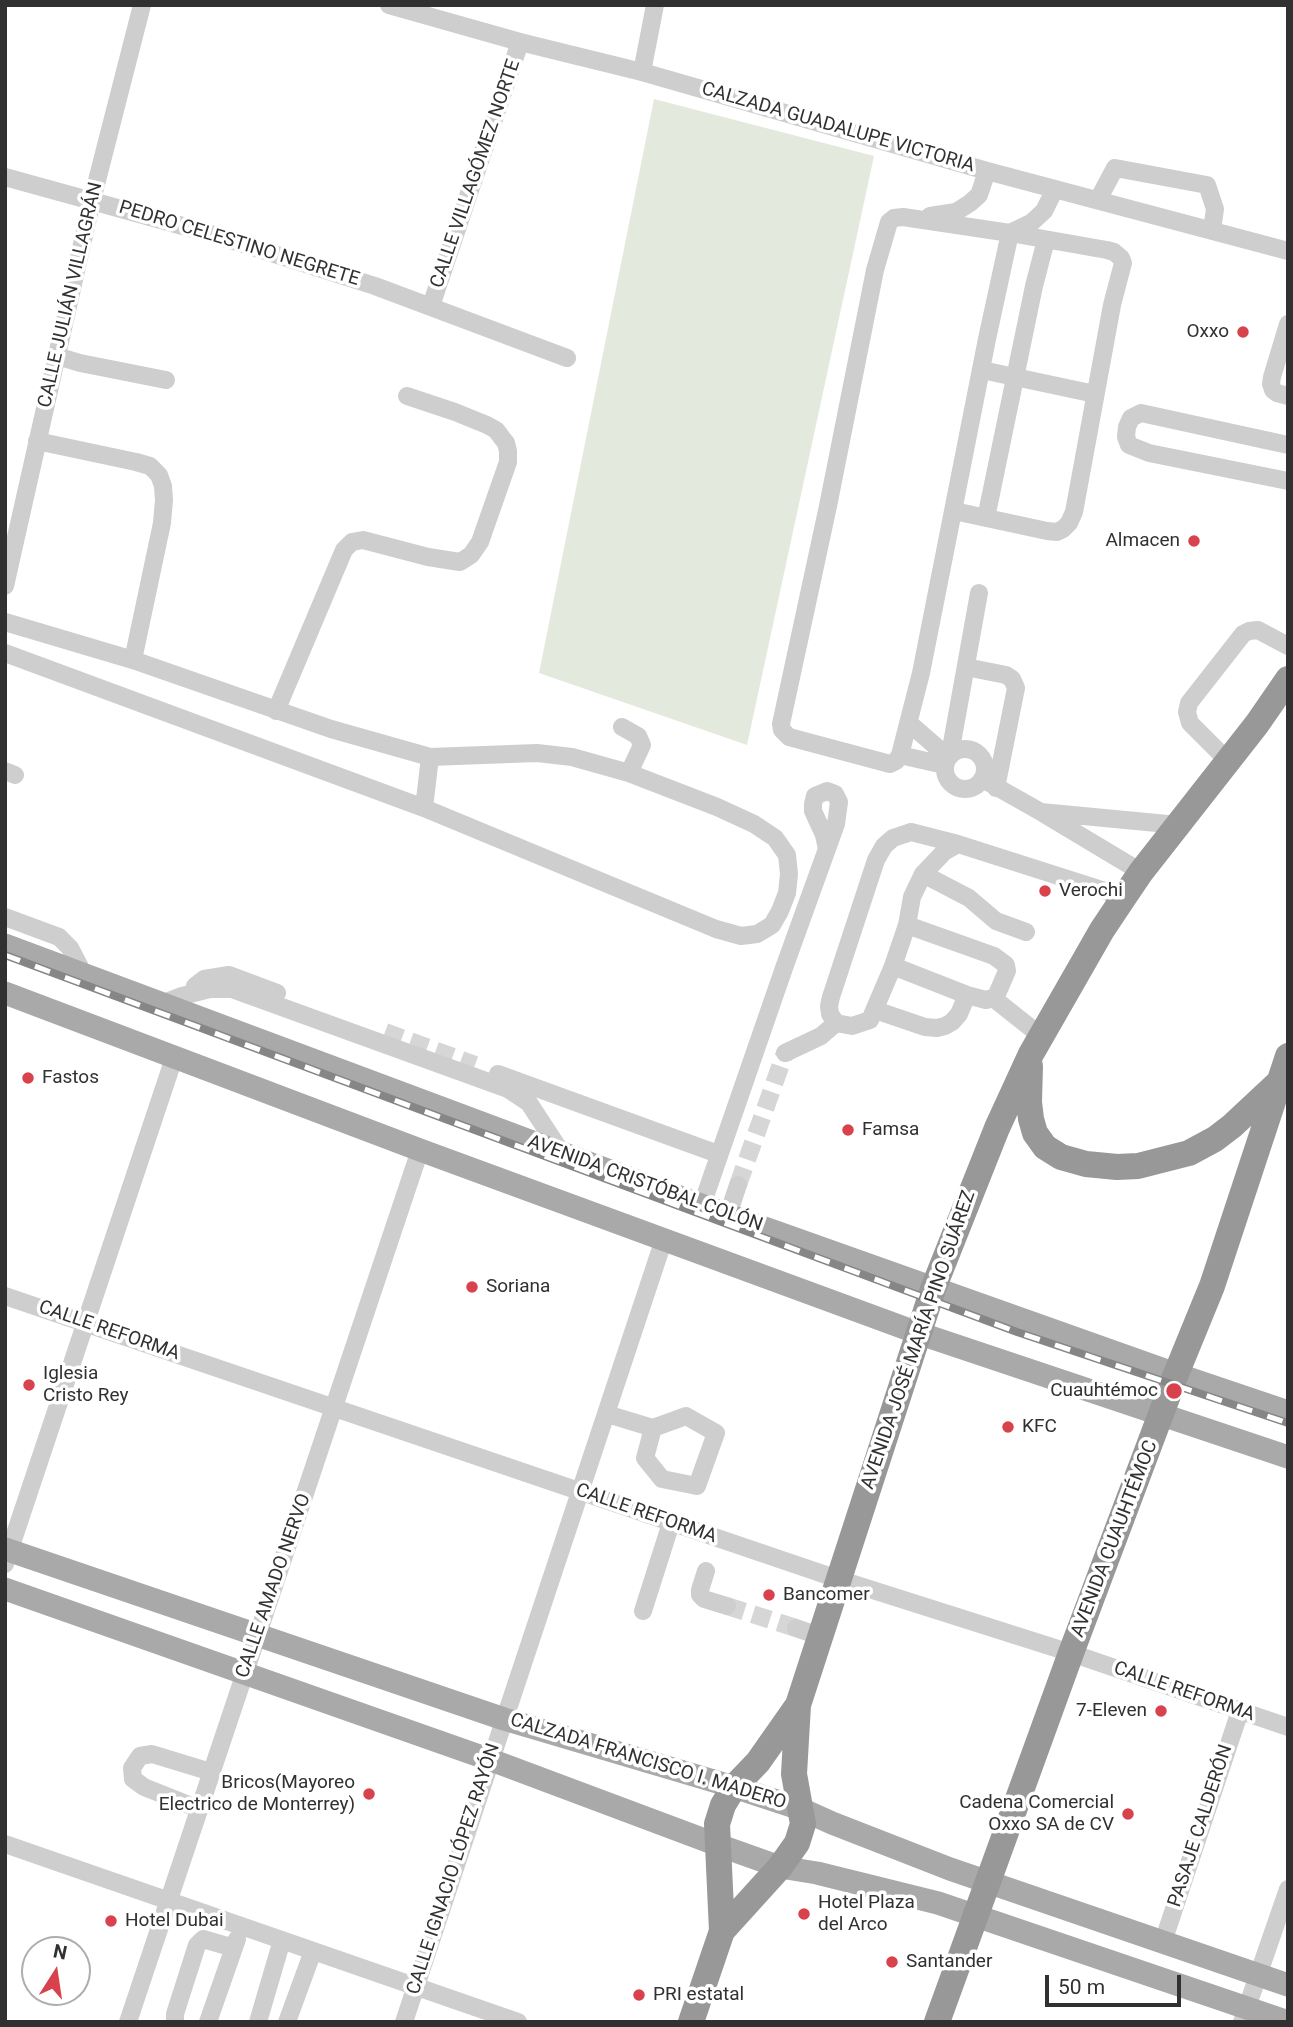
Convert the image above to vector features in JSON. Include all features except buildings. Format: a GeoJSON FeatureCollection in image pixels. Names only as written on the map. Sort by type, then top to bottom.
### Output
{"type":"FeatureCollection","features":[{"type":"Feature","properties":{"kind":"highway","name":"AVENIDA JOSÉ MARÍA PINO SUÁREZ"},"geometry":{"type":"LineString","coordinates":[[722,1931],[780,1867],[797,1843],[803,1824],[794,1774],[798,1704],[808,1632],[838,1579],[933,1289],[981,1166],[1036,1045],[1096,940],[1141,872],[1257,724],[1288,679]]}},
{"type":"Feature","properties":{"kind":"highway"},"geometry":{"type":"LineString","coordinates":[[1036,1045],[1029,1102],[1035,1133],[1045,1147],[1061,1157],[1086,1164],[1138,1166],[1189,1153],[1232,1126],[1285,1079]]}},
{"type":"Feature","properties":{"kind":"highway","name":"AVENIDA CUAUHTÉMOC"},"geometry":{"type":"LineString","coordinates":[[937,2022],[1071,1653],[1212,1286],[1285,1079]]}},
{"type":"Feature","properties":{"kind":"highway","name":"AVENIDA JOSÉ MARÍA PINO SUÁREZ"},"geometry":{"type":"LineString","coordinates":[[691,2022],[722,1931],[717,1824],[723,1805],[734,1787],[758,1762],[798,1704]]}},
{"type":"Feature","properties":{"kind":"main road","name":"AVENIDA CRISTÓBAL COLÓN"},"geometry":{"type":"LineString","coordinates":[[5,945],[83,973],[173,1000],[728,1215],[1288,1412]]}},
{"type":"Feature","properties":{"kind":"main road"},"geometry":{"type":"LineString","coordinates":[[5,993],[420,1150],[918,1333],[1288,1457]]}},
{"type":"Feature","properties":{"kind":"main road","name":"CALZADA FRANCISCO I. MADERO"},"geometry":{"type":"LineString","coordinates":[[7,1555],[258,1635],[504,1718],[801,1809],[988,1881],[1288,1985]]}},
{"type":"Feature","properties":{"kind":"main road"},"geometry":{"type":"LineString","coordinates":[[5,1589],[491,1760],[780,1867],[817,1872],[938,1903],[1244,2015],[1288,2022]]}},
{"type":"Feature","properties":{"kind":"street","name":"CALLE JULIÁN VILLAGRÁN"},"geometry":{"type":"LineString","coordinates":[[5,586],[92,200],[142,5]]}},
{"type":"Feature","properties":{"kind":"street","name":"CALZADA GUADALUPE VICTORIA"},"geometry":{"type":"LineString","coordinates":[[389,5],[417,9],[520,42],[642,72],[987,171],[1288,251]]}},
{"type":"Feature","properties":{"kind":"street"},"geometry":{"type":"LineString","coordinates":[[642,72],[655,5]]}},
{"type":"Feature","properties":{"kind":"street","name":"CALLE VILLAGÓMEZ NORTE"},"geometry":{"type":"LineString","coordinates":[[431,306],[520,42]]}},
{"type":"Feature","properties":{"kind":"street"},"geometry":{"type":"LineString","coordinates":[[1098,200],[1115,168],[1207,185],[1215,209],[1212,230]]}},
{"type":"Feature","properties":{"kind":"street"},"geometry":{"type":"LineString","coordinates":[[987,171],[979,195],[956,212],[894,218],[889,222],[875,270],[781,723],[782,730],[789,737],[890,764],[900,755],[954,510],[1010,233]]}},
{"type":"Feature","properties":{"kind":"street","name":"PEDRO CELESTINO NEGRETE"},"geometry":{"type":"LineString","coordinates":[[5,177],[208,233],[375,286],[568,358]]}},
{"type":"Feature","properties":{"kind":"street"},"geometry":{"type":"LineString","coordinates":[[1010,233],[1031,223],[1044,211],[1055,188]]}},
{"type":"Feature","properties":{"kind":"street"},"geometry":{"type":"LineString","coordinates":[[915,218],[1114,252],[1123,263],[1112,305],[1074,512],[1069,523],[1056,532],[1047,531],[954,510]]}},
{"type":"Feature","properties":{"kind":"street"},"geometry":{"type":"LineString","coordinates":[[986,518],[1045,240]]}},
{"type":"Feature","properties":{"kind":"street"},"geometry":{"type":"LineString","coordinates":[[1286,334],[1279,364],[1272,377],[1273,390],[1288,396]]}},
{"type":"Feature","properties":{"kind":"street"},"geometry":{"type":"LineString","coordinates":[[57,356],[166,380]]}},
{"type":"Feature","properties":{"kind":"street"},"geometry":{"type":"LineString","coordinates":[[982,369],[1095,394]]}},
{"type":"Feature","properties":{"kind":"street"},"geometry":{"type":"LineString","coordinates":[[276,711],[338,563],[344,550],[352,542],[363,540],[428,557],[460,562],[471,555],[480,542],[508,462],[506,443],[496,430],[487,425],[407,396]]}},
{"type":"Feature","properties":{"kind":"street"},"geometry":{"type":"LineString","coordinates":[[1288,445],[1141,413],[1131,418],[1126,437],[1129,445],[1149,453],[1288,481]]}},
{"type":"Feature","properties":{"kind":"street"},"geometry":{"type":"LineString","coordinates":[[37,441],[136,462],[150,466],[159,475],[164,500],[162,523],[133,660]]}},
{"type":"Feature","properties":{"kind":"street"},"geometry":{"type":"LineString","coordinates":[[978,593],[948,759],[947,779],[958,788],[972,788],[989,783]]}},
{"type":"Feature","properties":{"kind":"street"},"geometry":{"type":"LineString","coordinates":[[5,622],[133,660],[331,729],[430,757],[537,753],[572,757],[629,773],[717,807],[754,824],[775,838],[787,855],[787,893],[772,925],[757,934],[741,936],[716,929],[424,808],[5,653]]}},
{"type":"Feature","properties":{"kind":"street"},"geometry":{"type":"LineString","coordinates":[[1228,761],[1189,723],[1189,704],[1243,634],[1258,631],[1288,646]]}},
{"type":"Feature","properties":{"kind":"street"},"geometry":{"type":"LineString","coordinates":[[966,667],[1006,675],[1012,679],[1016,688],[989,783]]}},
{"type":"Feature","properties":{"kind":"street"},"geometry":{"type":"LineString","coordinates":[[909,723],[948,759]]}},
{"type":"Feature","properties":{"kind":"street"},"geometry":{"type":"LineString","coordinates":[[622,727],[638,736],[642,745],[629,773]]}},
{"type":"Feature","properties":{"kind":"street"},"geometry":{"type":"LineString","coordinates":[[900,755],[948,759],[962,748],[975,750],[984,760],[989,783],[1041,811],[1141,872]]}},
{"type":"Feature","properties":{"kind":"street"},"geometry":{"type":"LineString","coordinates":[[424,808],[430,757]]}},
{"type":"Feature","properties":{"kind":"street"},"geometry":{"type":"LineString","coordinates":[[1041,811],[1178,825]]}},
{"type":"Feature","properties":{"kind":"street"},"geometry":{"type":"LineString","coordinates":[[958,844],[944,852],[923,874],[912,897],[893,966],[870,1020],[852,1026],[836,1023],[830,1014],[831,997],[876,860],[884,846],[893,838],[911,832],[958,844],[1124,897]]}},
{"type":"Feature","properties":{"kind":"street"},"geometry":{"type":"LineString","coordinates":[[702,1205],[827,849]]}},
{"type":"Feature","properties":{"kind":"street"},"geometry":{"type":"LineString","coordinates":[[923,874],[969,898],[996,921],[1026,932]]}},
{"type":"Feature","properties":{"kind":"street"},"geometry":{"type":"LineString","coordinates":[[5,917],[59,937],[69,948],[83,973]]}},
{"type":"Feature","properties":{"kind":"street"},"geometry":{"type":"LineString","coordinates":[[893,966],[986,1000],[997,995],[1007,971],[1001,960],[906,925]]}},
{"type":"Feature","properties":{"kind":"street"},"geometry":{"type":"LineString","coordinates":[[173,1000],[204,979],[229,975],[385,1032]]}},
{"type":"Feature","properties":{"kind":"street"},"geometry":{"type":"LineString","coordinates":[[173,1000],[210,989],[232,989],[508,1089],[529,1103],[561,1152]]}},
{"type":"Feature","properties":{"kind":"street"},"geometry":{"type":"LineString","coordinates":[[875,1010],[925,1027],[937,1028],[952,1022],[967,995]]}},
{"type":"Feature","properties":{"kind":"street"},"geometry":{"type":"LineString","coordinates":[[993,998],[1036,1045]]}},
{"type":"Feature","properties":{"kind":"street"},"geometry":{"type":"LineString","coordinates":[[785,1053],[821,1036],[836,1023]]}},
{"type":"Feature","properties":{"kind":"street"},"geometry":{"type":"LineString","coordinates":[[7,1555],[174,1058]]}},
{"type":"Feature","properties":{"kind":"street"},"geometry":{"type":"LineString","coordinates":[[475,1065],[718,1154]]}},
{"type":"Feature","properties":{"kind":"street","name":"CALLE AMADO NERVO"},"geometry":{"type":"LineString","coordinates":[[128,2022],[420,1150]]}},
{"type":"Feature","properties":{"kind":"street"},"geometry":{"type":"LineString","coordinates":[[728,1215],[738,1185]]}},
{"type":"Feature","properties":{"kind":"street","name":"CALLE IGNACIO LÓPEZ RAYÓN"},"geometry":{"type":"LineString","coordinates":[[404,2022],[664,1239]]}},
{"type":"Feature","properties":{"kind":"street","name":"CALLE REFORMA"},"geometry":{"type":"LineString","coordinates":[[5,1296],[838,1579],[1071,1653],[1288,1727]]}},
{"type":"Feature","properties":{"kind":"street"},"geometry":{"type":"LineString","coordinates":[[607,1413],[653,1428],[686,1416],[716,1433],[697,1486],[662,1479],[645,1458],[653,1428]]}},
{"type":"Feature","properties":{"kind":"street"},"geometry":{"type":"LineString","coordinates":[[643,1611],[671,1522]]}},
{"type":"Feature","properties":{"kind":"street"},"geometry":{"type":"LineString","coordinates":[[706,1571],[700,1595],[704,1599],[727,1606]]}},
{"type":"Feature","properties":{"kind":"street","name":"PASAJE CALDERÓN"},"geometry":{"type":"LineString","coordinates":[[1163,1942],[1240,1711]]}},
{"type":"Feature","properties":{"kind":"street"},"geometry":{"type":"LineString","coordinates":[[199,1809],[144,1787],[133,1779],[132,1768],[140,1756],[152,1754],[211,1773]]}},
{"type":"Feature","properties":{"kind":"street"},"geometry":{"type":"LineString","coordinates":[[5,1844],[517,2022]]}},
{"type":"Feature","properties":{"kind":"street"},"geometry":{"type":"LineString","coordinates":[[1244,2015],[1288,1889]]}},
{"type":"Feature","properties":{"kind":"street"},"geometry":{"type":"LineString","coordinates":[[208,2022],[241,1926]]}},
{"type":"Feature","properties":{"kind":"street"},"geometry":{"type":"LineString","coordinates":[[175,2022],[175,2014],[197,1945],[203,1940],[234,1948]]}},
{"type":"Feature","properties":{"kind":"street"},"geometry":{"type":"LineString","coordinates":[[258,2022],[282,1940]]}},
{"type":"Feature","properties":{"kind":"street"},"geometry":{"type":"LineString","coordinates":[[287,2022],[313,1951]]}},
{"type":"Feature","properties":{"kind":"shaded area"},"geometry":{"type":"Polygon","coordinates":[[[654,99],[874,156],[747,745],[539,673],[654,99]]]}},
{"type":"Feature","properties":{"kind":"tunnel"},"geometry":{"type":"LineString","coordinates":[[385,1032],[475,1065]]}},
{"type":"Feature","properties":{"kind":"tunnel"},"geometry":{"type":"LineString","coordinates":[[738,1185],[785,1053]]}},
{"type":"Feature","properties":{"kind":"tunnel"},"geometry":{"type":"LineString","coordinates":[[727,1606],[796,1628]]}},
{"type":"Feature","properties":{"kind":"railway"},"geometry":{"type":"LineString","coordinates":[[5,955],[1017,1332],[1288,1423]]}},
{"type":"Feature","properties":{"kind":"place","name":"Oxxo"},"geometry":{"type":"Point","coordinates":[1243,332]}},
{"type":"Feature","properties":{"kind":"place","name":"Almacen"},"geometry":{"type":"Point","coordinates":[1194,541]}},
{"type":"Feature","properties":{"kind":"place","name":"Verochi"},"geometry":{"type":"Point","coordinates":[1045,891]}},
{"type":"Feature","properties":{"kind":"place","name":"Fastos"},"geometry":{"type":"Point","coordinates":[28,1078]}},
{"type":"Feature","properties":{"kind":"place","name":"Famsa"},"geometry":{"type":"Point","coordinates":[848,1130]}},
{"type":"Feature","properties":{"kind":"place","name":"Soriana"},"geometry":{"type":"Point","coordinates":[472,1287]}},
{"type":"Feature","properties":{"kind":"place","name":"Iglesia Cristo Rey"},"geometry":{"type":"Point","coordinates":[29,1385]}},
{"type":"Feature","properties":{"kind":"place","name":"Cuauhtémoc"},"geometry":{"type":"Point","coordinates":[1174,1391]}},
{"type":"Feature","properties":{"kind":"place","name":"KFC"},"geometry":{"type":"Point","coordinates":[1008,1427]}},
{"type":"Feature","properties":{"kind":"place","name":"Bancomer"},"geometry":{"type":"Point","coordinates":[769,1595]}},
{"type":"Feature","properties":{"kind":"place","name":"7-Eleven"},"geometry":{"type":"Point","coordinates":[1161,1711]}},
{"type":"Feature","properties":{"kind":"place","name":"Bricos(Mayoreo Electrico de Monterrey)"},"geometry":{"type":"Point","coordinates":[369,1794]}},
{"type":"Feature","properties":{"kind":"place","name":"Cadena Comercial Oxxo SA de CV"},"geometry":{"type":"Point","coordinates":[1128,1814]}},
{"type":"Feature","properties":{"kind":"place","name":"Hotel Plaza del Arco"},"geometry":{"type":"Point","coordinates":[804,1914]}},
{"type":"Feature","properties":{"kind":"place","name":"Hotel Dubai"},"geometry":{"type":"Point","coordinates":[111,1921]}},
{"type":"Feature","properties":{"kind":"place","name":"Santander"},"geometry":{"type":"Point","coordinates":[892,1962]}},
{"type":"Feature","properties":{"kind":"place","name":"PRI estatal"},"geometry":{"type":"Point","coordinates":[639,1995]}}]}
